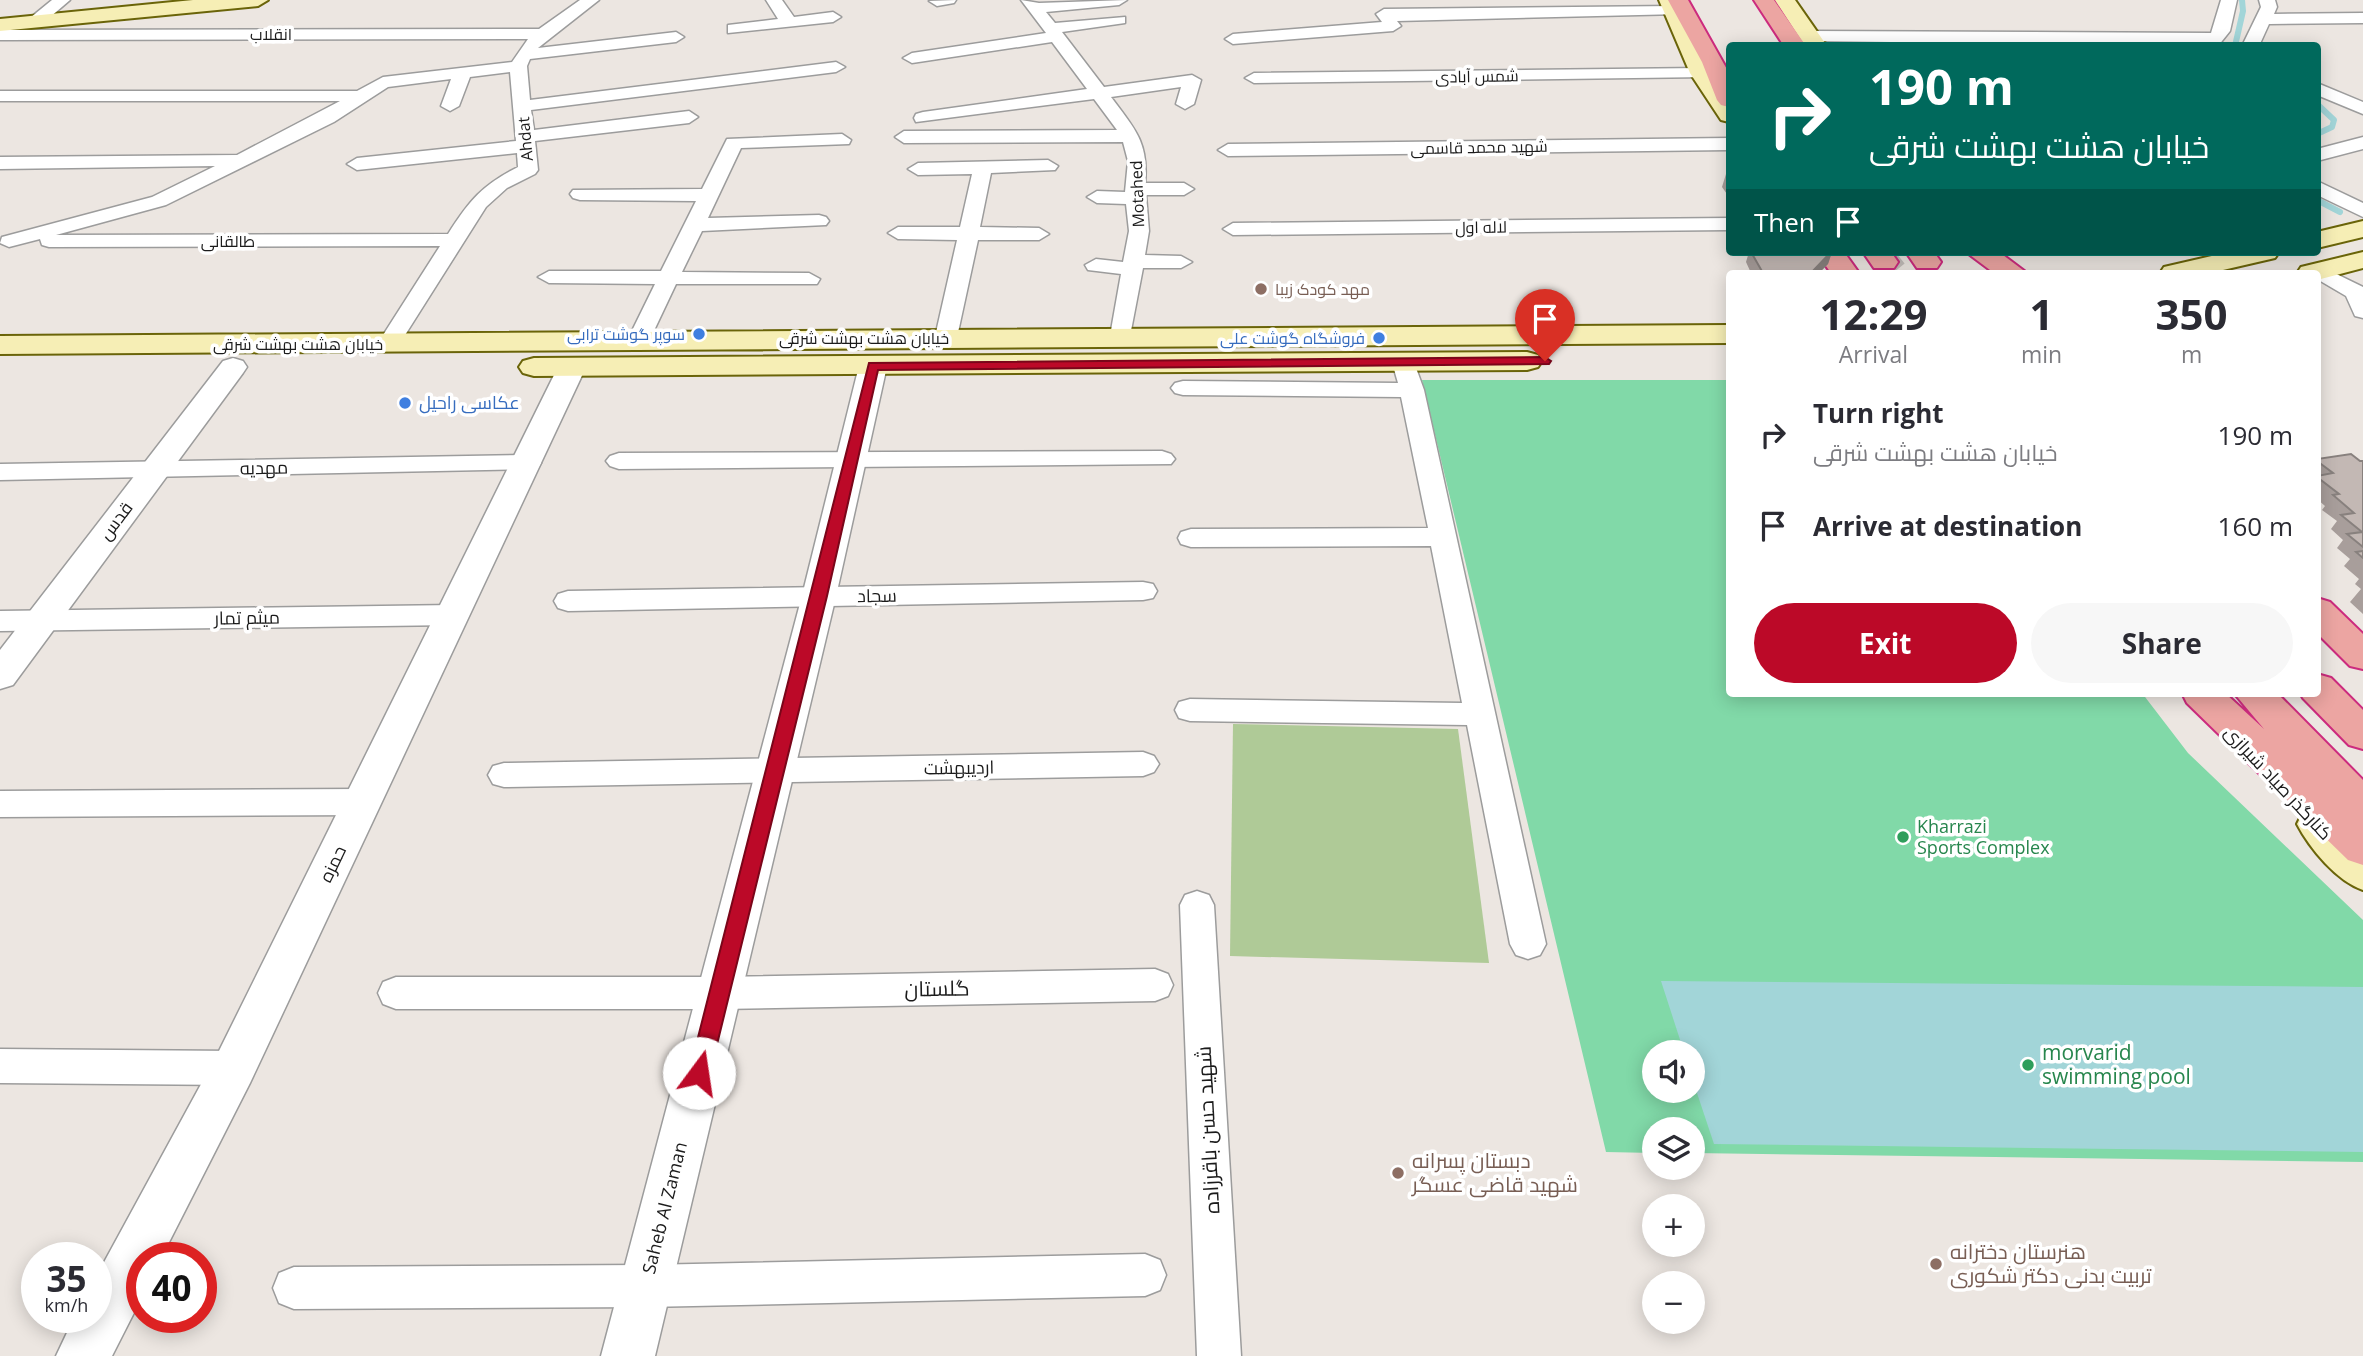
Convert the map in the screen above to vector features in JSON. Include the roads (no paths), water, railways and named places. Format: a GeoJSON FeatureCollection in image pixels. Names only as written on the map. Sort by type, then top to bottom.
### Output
{"type":"FeatureCollection","features":[{"type":"Feature","properties":{"kind":"highway"},"geometry":{"type":"LineString","coordinates":[[1700,0],[1726,45]]}},
{"type":"Feature","properties":{"kind":"highway"},"geometry":{"type":"LineString","coordinates":[[1764,0],[1807,42]]}},
{"type":"Feature","properties":{"kind":"highway"},"geometry":{"type":"LineString","coordinates":[[1674,4],[1713,61],[1726,93]]}},
{"type":"Feature","properties":{"kind":"highway"},"geometry":{"type":"LineString","coordinates":[[1983,256],[1996,270]]}},
{"type":"Feature","properties":{"kind":"highway"},"geometry":{"type":"LineString","coordinates":[[1985,256],[2008,270]]}},
{"type":"Feature","properties":{"kind":"highway"},"geometry":{"type":"LineString","coordinates":[[2321,615],[2359,650]]}},
{"type":"Feature","properties":{"kind":"highway"},"geometry":{"type":"LineString","coordinates":[[2321,692],[2363,734]]}},
{"type":"Feature","properties":{"kind":"highway"},"geometry":{"type":"LineString","coordinates":[[2205,697],[2363,848]]}},
{"type":"Feature","properties":{"kind":"highway"},"geometry":{"type":"LineString","coordinates":[[2257,697],[2363,806]]}},
{"type":"Feature","properties":{"kind":"main road"},"geometry":{"type":"LineString","coordinates":[[0,25],[168,5],[258,0]]}},
{"type":"Feature","properties":{"kind":"main road"},"geometry":{"type":"LineString","coordinates":[[1785,0],[1807,42]]}},
{"type":"Feature","properties":{"kind":"main road"},"geometry":{"type":"LineString","coordinates":[[1674,4],[1701,73],[1726,111]]}},
{"type":"Feature","properties":{"kind":"main road"},"geometry":{"type":"LineString","coordinates":[[2321,239],[2362,224]]}},
{"type":"Feature","properties":{"kind":"main road"},"geometry":{"type":"LineString","coordinates":[[2187,270],[2248,256]]}},
{"type":"Feature","properties":{"kind":"main road"},"geometry":{"type":"LineString","coordinates":[[2321,270],[2363,260]]}},
{"type":"Feature","properties":{"kind":"main road","name":"خیابان هشت بهشت شرقی"},"geometry":{"type":"LineString","coordinates":[[0,345],[1726,334]]}},
{"type":"Feature","properties":{"kind":"main road"},"geometry":{"type":"LineString","coordinates":[[778,367],[791,338]]}},
{"type":"Feature","properties":{"kind":"main road","name":"خیابان هشت بهشت شرقی"},"geometry":{"type":"LineString","coordinates":[[0,368],[873,366],[1408,376],[1726,360]]}},
{"type":"Feature","properties":{"kind":"main road","name":"کنارگذر صیاد شیرازی"},"geometry":{"type":"LineString","coordinates":[[2198,697],[2363,872]]}},
{"type":"Feature","properties":{"kind":"street"},"geometry":{"type":"LineString","coordinates":[[36,21],[62,0]]}},
{"type":"Feature","properties":{"kind":"street"},"geometry":{"type":"LineString","coordinates":[[520,60],[542,34],[591,0]]}},
{"type":"Feature","properties":{"kind":"street"},"geometry":{"type":"LineString","coordinates":[[774,0],[789,23]]}},
{"type":"Feature","properties":{"kind":"street"},"geometry":{"type":"LineString","coordinates":[[1032,4],[1119,0]]}},
{"type":"Feature","properties":{"kind":"street"},"geometry":{"type":"LineString","coordinates":[[1233,39],[1393,26],[1373,0]]}},
{"type":"Feature","properties":{"kind":"street"},"geometry":{"type":"LineString","coordinates":[[1807,42],[2212,42],[2222,31],[2229,0]]}},
{"type":"Feature","properties":{"kind":"street"},"geometry":{"type":"LineString","coordinates":[[2252,42],[2269,7],[2267,0]]}},
{"type":"Feature","properties":{"kind":"street","name":"Motahed"},"geometry":{"type":"LineString","coordinates":[[1032,4],[1131,136],[1138,161],[1136,193],[1139,231],[1121,336]]}},
{"type":"Feature","properties":{"kind":"street"},"geometry":{"type":"LineString","coordinates":[[1386,16],[1674,4]]}},
{"type":"Feature","properties":{"kind":"street"},"geometry":{"type":"LineString","coordinates":[[734,29],[834,17]]}},
{"type":"Feature","properties":{"kind":"street"},"geometry":{"type":"LineString","coordinates":[[2264,19],[2363,18]]}},
{"type":"Feature","properties":{"kind":"street"},"geometry":{"type":"LineString","coordinates":[[912,58],[1119,20]]}},
{"type":"Feature","properties":{"kind":"street","name":"انقلاب"},"geometry":{"type":"LineString","coordinates":[[0,35],[542,34]]}},
{"type":"Feature","properties":{"kind":"street"},"geometry":{"type":"LineString","coordinates":[[5,241],[159,201],[246,160],[383,82],[463,72],[520,60],[676,37]]}},
{"type":"Feature","properties":{"kind":"street","name":"Ahdat"},"geometry":{"type":"LineString","coordinates":[[389,343],[478,203],[500,184],[528,170],[520,60]]}},
{"type":"Feature","properties":{"kind":"street"},"geometry":{"type":"LineString","coordinates":[[523,106],[836,67]]}},
{"type":"Feature","properties":{"kind":"street"},"geometry":{"type":"LineString","coordinates":[[450,106],[463,72]]}},
{"type":"Feature","properties":{"kind":"street","name":"شمس آبادی"},"geometry":{"type":"LineString","coordinates":[[1254,78],[1701,73]]}},
{"type":"Feature","properties":{"kind":"street"},"geometry":{"type":"LineString","coordinates":[[923,118],[1192,80],[1185,104]]}},
{"type":"Feature","properties":{"kind":"street"},"geometry":{"type":"LineString","coordinates":[[2321,90],[2363,109]]}},
{"type":"Feature","properties":{"kind":"street"},"geometry":{"type":"LineString","coordinates":[[0,96],[362,96]]}},
{"type":"Feature","properties":{"kind":"street"},"geometry":{"type":"LineString","coordinates":[[357,164],[689,117]]}},
{"type":"Feature","properties":{"kind":"street"},"geometry":{"type":"LineString","coordinates":[[904,137],[1131,136]]}},
{"type":"Feature","properties":{"kind":"street"},"geometry":{"type":"LineString","coordinates":[[639,339],[734,143],[842,139]]}},
{"type":"Feature","properties":{"kind":"street"},"geometry":{"type":"LineString","coordinates":[[2321,154],[2363,143]]}},
{"type":"Feature","properties":{"kind":"street","name":"شهید محمد قاسمی"},"geometry":{"type":"LineString","coordinates":[[1228,150],[1726,144]]}},
{"type":"Feature","properties":{"kind":"street"},"geometry":{"type":"LineString","coordinates":[[0,163],[246,160],[278,164]]}},
{"type":"Feature","properties":{"kind":"street"},"geometry":{"type":"LineString","coordinates":[[918,169],[1048,166]]}},
{"type":"Feature","properties":{"kind":"street"},"geometry":{"type":"LineString","coordinates":[[946,337],[982,167]]}},
{"type":"Feature","properties":{"kind":"street"},"geometry":{"type":"LineString","coordinates":[[1097,197],[1184,189]]}},
{"type":"Feature","properties":{"kind":"street"},"geometry":{"type":"LineString","coordinates":[[2321,190],[2362,224]]}},
{"type":"Feature","properties":{"kind":"street"},"geometry":{"type":"LineString","coordinates":[[580,194],[709,195]]}},
{"type":"Feature","properties":{"kind":"street"},"geometry":{"type":"LineString","coordinates":[[2321,209],[2362,224]]}},
{"type":"Feature","properties":{"kind":"street"},"geometry":{"type":"LineString","coordinates":[[694,225],[819,221]]}},
{"type":"Feature","properties":{"kind":"street","name":"لاله اول"},"geometry":{"type":"LineString","coordinates":[[1233,229],[1726,224]]}},
{"type":"Feature","properties":{"kind":"street"},"geometry":{"type":"LineString","coordinates":[[898,233],[1039,234]]}},
{"type":"Feature","properties":{"kind":"street","name":"طالقانی"},"geometry":{"type":"LineString","coordinates":[[5,241],[455,240]]}},
{"type":"Feature","properties":{"kind":"street"},"geometry":{"type":"LineString","coordinates":[[1096,265],[1181,262]]}},
{"type":"Feature","properties":{"kind":"street"},"geometry":{"type":"LineString","coordinates":[[2321,275],[2356,292],[2363,311]]}},
{"type":"Feature","properties":{"kind":"street"},"geometry":{"type":"LineString","coordinates":[[549,277],[809,279]]}},
{"type":"Feature","properties":{"kind":"street","name":"Saheb Al Zaman"},"geometry":{"type":"LineString","coordinates":[[628,1356],[820,596],[873,366]]}},
{"type":"Feature","properties":{"kind":"street","name":"قدس"},"geometry":{"type":"LineString","coordinates":[[0,676],[233,367]]}},
{"type":"Feature","properties":{"kind":"street","name":"حمزه"},"geometry":{"type":"LineString","coordinates":[[83,1356],[234,1068],[572,367]]}},
{"type":"Feature","properties":{"kind":"street"},"geometry":{"type":"LineString","coordinates":[[1183,388],[1408,376],[1528,944]]}},
{"type":"Feature","properties":{"kind":"street"},"geometry":{"type":"LineString","coordinates":[[619,461],[1162,459]]}},
{"type":"Feature","properties":{"kind":"street","name":"مهدیه"},"geometry":{"type":"LineString","coordinates":[[0,472],[528,463]]}},
{"type":"Feature","properties":{"kind":"street"},"geometry":{"type":"LineString","coordinates":[[1191,538],[1443,537]]}},
{"type":"Feature","properties":{"kind":"street","name":"سجاد"},"geometry":{"type":"LineString","coordinates":[[568,601],[1143,591]]}},
{"type":"Feature","properties":{"kind":"street","name":"میثم تمار"},"geometry":{"type":"LineString","coordinates":[[0,621],[454,615]]}},
{"type":"Feature","properties":{"kind":"street"},"geometry":{"type":"LineString","coordinates":[[1190,710],[1480,714]]}},
{"type":"Feature","properties":{"kind":"street","name":"اردیبهشت"},"geometry":{"type":"LineString","coordinates":[[504,775],[1143,764]]}},
{"type":"Feature","properties":{"kind":"street"},"geometry":{"type":"LineString","coordinates":[[0,804],[363,802]]}},
{"type":"Feature","properties":{"kind":"street","name":"شهید حسن باقرزاده"},"geometry":{"type":"LineString","coordinates":[[1197,905],[1219,1356]]}},
{"type":"Feature","properties":{"kind":"street","name":"گلستان"},"geometry":{"type":"LineString","coordinates":[[396,993],[720,993],[1155,985]]}},
{"type":"Feature","properties":{"kind":"street"},"geometry":{"type":"LineString","coordinates":[[0,1066],[234,1068]]}},
{"type":"Feature","properties":{"kind":"street"},"geometry":{"type":"LineString","coordinates":[[294,1288],[646,1286],[1145,1275]]}},
{"type":"Feature","properties":{"kind":"water","name":"morvarid swimming pool"},"geometry":{"type":"Polygon","coordinates":[[[1661,981],[2363,987],[2363,1152],[1714,1144],[1700,1103],[1705,1103],[1705,1040],[1680,1040],[1661,981]]]}},
{"type":"Feature","properties":{"kind":"waterway"},"geometry":{"type":"LineString","coordinates":[[2236,42],[2243,11],[2242,0]]}},
{"type":"Feature","properties":{"kind":"waterway"},"geometry":{"type":"LineString","coordinates":[[2321,108],[2334,120],[2332,127],[2321,132]]}},
{"type":"Feature","properties":{"kind":"waterway"},"geometry":{"type":"LineString","coordinates":[[2321,202],[2340,212]]}},
{"type":"Feature","properties":{"kind":"tunnel"},"geometry":{"type":"LineString","coordinates":[[1884,262],[1891,270]]}},
{"type":"Feature","properties":{"kind":"place","name":"مهد کودک زیبا"},"geometry":{"type":"Point","coordinates":[1261,289]}},
{"type":"Feature","properties":{"kind":"place","name":"سوپر گوشت ترابی"},"geometry":{"type":"Point","coordinates":[699,334]}},
{"type":"Feature","properties":{"kind":"place","name":"فروشگاه گوشت علی"},"geometry":{"type":"Point","coordinates":[1379,338]}},
{"type":"Feature","properties":{"kind":"place","name":"عکاسی راحیل"},"geometry":{"type":"Point","coordinates":[405,403]}},
{"type":"Feature","properties":{"kind":"place","name":"Kharrazi Sports Complex"},"geometry":{"type":"Point","coordinates":[1903,837]}},
{"type":"Feature","properties":{"kind":"place","name":"morvarid swimming pool"},"geometry":{"type":"Point","coordinates":[2028,1065]}},
{"type":"Feature","properties":{"kind":"place","name":"دبستان پسرانه شهید قاضی عسگر"},"geometry":{"type":"Point","coordinates":[1398,1173]}},
{"type":"Feature","properties":{"kind":"place","name":"هنرستان دخترانه تربیت بدنی دکتر شکوری"},"geometry":{"type":"Point","coordinates":[1936,1264]}}]}
